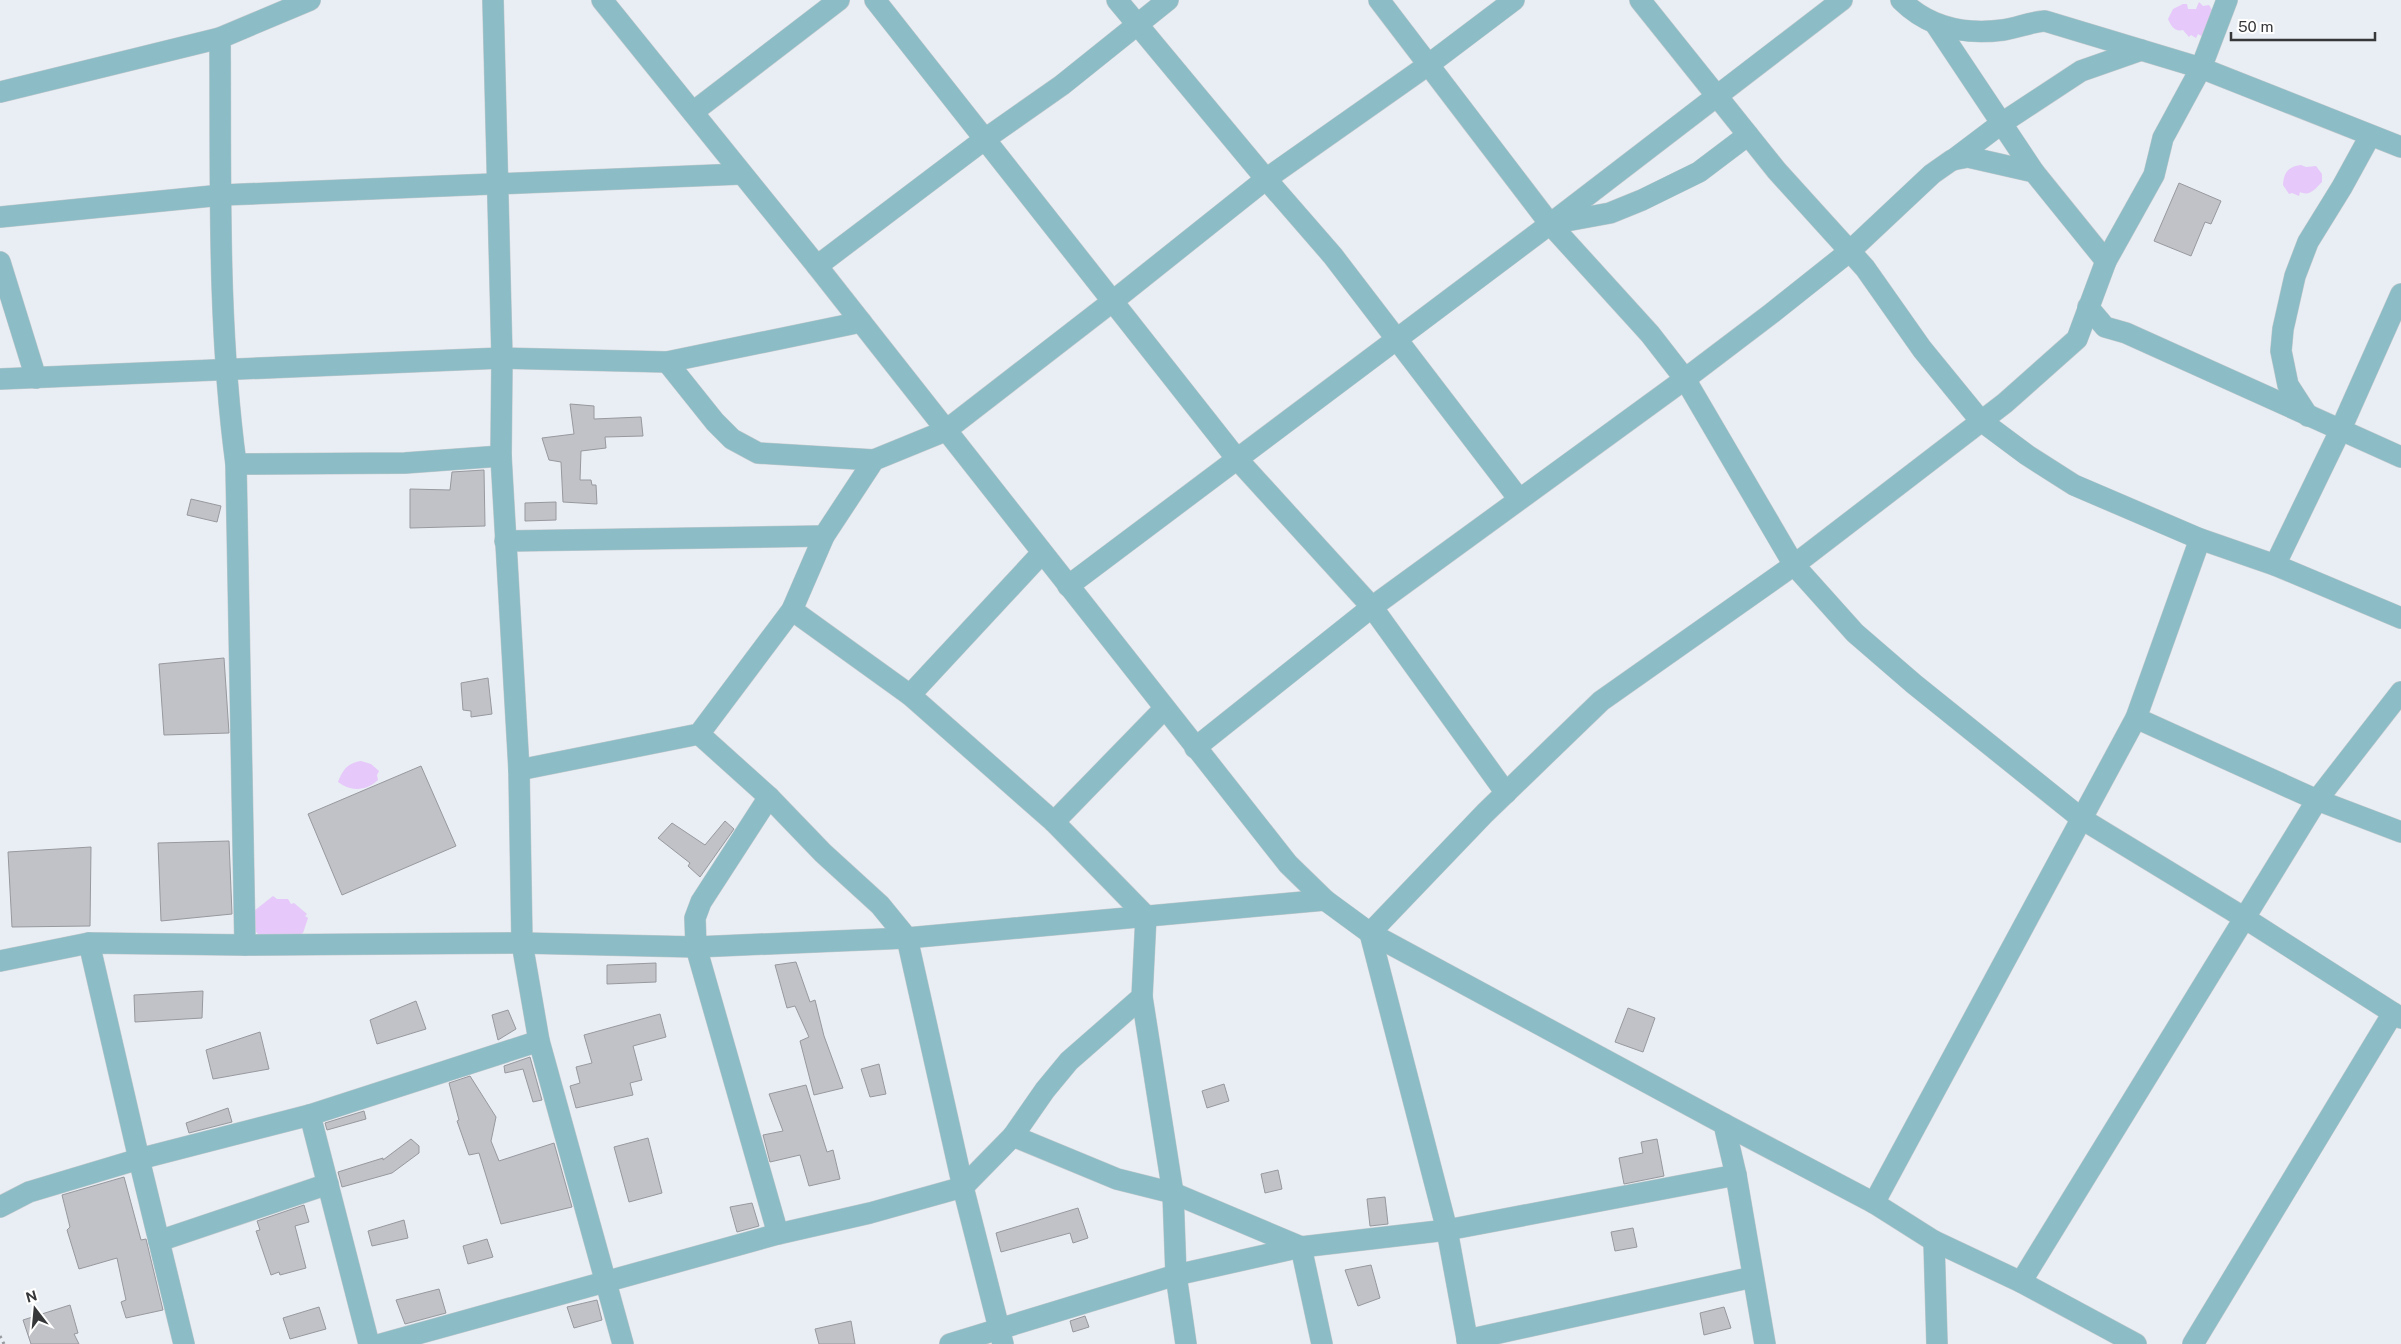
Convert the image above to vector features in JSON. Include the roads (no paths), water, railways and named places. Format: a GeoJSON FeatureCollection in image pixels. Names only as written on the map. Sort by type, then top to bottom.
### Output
{"type":"FeatureCollection","features":[{"type":"Feature","properties":{"kind":"street"},"geometry":{"type":"LineString","coordinates":[[0,92],[220,38],[310,0]]}},
{"type":"Feature","properties":{"kind":"street"},"geometry":{"type":"LineString","coordinates":[[492,0],[502,358],[501,456],[504,541],[518,770],[522,943],[539,1040],[623,1344]]}},
{"type":"Feature","properties":{"kind":"street"},"geometry":{"type":"LineString","coordinates":[[602,0],[817,266],[944,430],[1288,864],[1325,900],[1370,933],[1874,1203],[1934,1241],[2021,1282],[2136,1344]]}},
{"type":"Feature","properties":{"kind":"street"},"geometry":{"type":"LineString","coordinates":[[693,112],[839,0]]}},
{"type":"Feature","properties":{"kind":"street"},"geometry":{"type":"LineString","coordinates":[[875,0],[1237,458],[1372,607],[1506,793]]}},
{"type":"Feature","properties":{"kind":"street"},"geometry":{"type":"LineString","coordinates":[[1117,0],[1266,179],[1333,256],[1519,499]]}},
{"type":"Feature","properties":{"kind":"street"},"geometry":{"type":"LineString","coordinates":[[817,266],[985,139],[1062,85],[1168,0]]}},
{"type":"Feature","properties":{"kind":"street"},"geometry":{"type":"LineString","coordinates":[[1379,0],[1550,224],[1650,334],[1685,379],[1794,565],[1855,633],[2082,820],[2243,917],[2397,1015],[2193,1344]]}},
{"type":"Feature","properties":{"kind":"street"},"geometry":{"type":"LineString","coordinates":[[667,362],[715,422],[732,439],[758,453],[874,460],[944,430],[1113,301],[1266,179],[1428,65],[1514,0]]}},
{"type":"Feature","properties":{"kind":"street"},"geometry":{"type":"LineString","coordinates":[[1640,0],[1777,171],[1865,268],[1922,349],[1980,420],[2074,485],[2200,539],[2275,565],[2401,618]]}},
{"type":"Feature","properties":{"kind":"street"},"geometry":{"type":"LineString","coordinates":[[1068,586],[1550,224],[1842,0]]}},
{"type":"Feature","properties":{"kind":"street"},"geometry":{"type":"LineString","coordinates":[[1902,0],[1912,11],[1936,25],[1958,29],[2001,30],[2045,21],[2201,68],[2401,147]]}},
{"type":"Feature","properties":{"kind":"street"},"geometry":{"type":"LineString","coordinates":[[1370,933],[1506,793],[1601,701],[1794,565],[1980,420],[2005,403],[2077,339],[2106,261],[2154,175],[2163,138],[2201,68],[2227,0]]}},
{"type":"Feature","properties":{"kind":"street"},"geometry":{"type":"LineString","coordinates":[[1936,25],[2034,172],[2106,261]]}},
{"type":"Feature","properties":{"kind":"street"},"geometry":{"type":"LineString","coordinates":[[220,38],[221,294],[229,412],[236,464],[246,945]]}},
{"type":"Feature","properties":{"kind":"street"},"geometry":{"type":"LineString","coordinates":[[1195,748],[1372,607],[1685,379],[1850,250],[1932,174],[2002,123],[2081,71],[2141,50]]}},
{"type":"Feature","properties":{"kind":"street"},"geometry":{"type":"LineString","coordinates":[[1550,224],[1610,213],[1642,200],[1699,172],[1748,135]]}},
{"type":"Feature","properties":{"kind":"street"},"geometry":{"type":"LineString","coordinates":[[2308,416],[2288,385],[2281,351],[2283,329],[2295,276],[2308,242],[2342,188],[2370,136]]}},
{"type":"Feature","properties":{"kind":"street"},"geometry":{"type":"LineString","coordinates":[[1952,160],[1968,157],[2034,172]]}},
{"type":"Feature","properties":{"kind":"street"},"geometry":{"type":"LineString","coordinates":[[0,217],[222,195],[741,174]]}},
{"type":"Feature","properties":{"kind":"street"},"geometry":{"type":"LineString","coordinates":[[0,262],[36,378]]}},
{"type":"Feature","properties":{"kind":"street"},"geometry":{"type":"LineString","coordinates":[[2275,565],[2340,431],[2401,294]]}},
{"type":"Feature","properties":{"kind":"street"},"geometry":{"type":"LineString","coordinates":[[2088,307],[2105,327],[2126,333],[2401,457]]}},
{"type":"Feature","properties":{"kind":"street"},"geometry":{"type":"LineString","coordinates":[[0,379],[502,358],[667,362],[861,322]]}},
{"type":"Feature","properties":{"kind":"street"},"geometry":{"type":"LineString","coordinates":[[236,464],[405,463],[501,456]]}},
{"type":"Feature","properties":{"kind":"street"},"geometry":{"type":"LineString","coordinates":[[518,770],[698,734],[792,610],[824,536],[874,460]]}},
{"type":"Feature","properties":{"kind":"street"},"geometry":{"type":"LineString","coordinates":[[504,541],[824,536]]}},
{"type":"Feature","properties":{"kind":"street"},"geometry":{"type":"LineString","coordinates":[[1874,1203],[2136,718],[2200,539]]}},
{"type":"Feature","properties":{"kind":"street"},"geometry":{"type":"LineString","coordinates":[[910,695],[1042,553]]}},
{"type":"Feature","properties":{"kind":"street"},"geometry":{"type":"LineString","coordinates":[[792,610],[910,695],[1054,822],[1146,916],[1142,997],[1173,1193],[1176,1275],[1186,1344]]}},
{"type":"Feature","properties":{"kind":"street"},"geometry":{"type":"LineString","coordinates":[[2021,1282],[2243,917],[2317,800],[2401,692]]}},
{"type":"Feature","properties":{"kind":"street"},"geometry":{"type":"LineString","coordinates":[[1054,822],[1164,709]]}},
{"type":"Feature","properties":{"kind":"street"},"geometry":{"type":"LineString","coordinates":[[2136,718],[2317,800],[2401,832]]}},
{"type":"Feature","properties":{"kind":"street"},"geometry":{"type":"LineString","coordinates":[[698,734],[769,797],[880,905],[907,938],[963,1187],[1002,1337]]}},
{"type":"Feature","properties":{"kind":"street"},"geometry":{"type":"LineString","coordinates":[[769,797],[701,902],[695,918],[696,947],[778,1234]]}},
{"type":"Feature","properties":{"kind":"street"},"geometry":{"type":"LineString","coordinates":[[0,961],[89,943],[246,945],[522,943],[696,947],[907,938],[1325,900]]}},
{"type":"Feature","properties":{"kind":"street"},"geometry":{"type":"LineString","coordinates":[[1370,933],[1447,1230],[1467,1342],[1753,1277]]}},
{"type":"Feature","properties":{"kind":"street"},"geometry":{"type":"LineString","coordinates":[[89,943],[184,1344]]}},
{"type":"Feature","properties":{"kind":"street"},"geometry":{"type":"LineString","coordinates":[[381,1344],[778,1234],[870,1213],[963,1187],[1013,1136],[1045,1090],[1069,1061],[1142,997]]}},
{"type":"Feature","properties":{"kind":"street"},"geometry":{"type":"LineString","coordinates":[[0,1207],[28,1192],[139,1159],[310,1115],[539,1040]]}},
{"type":"Feature","properties":{"kind":"street"},"geometry":{"type":"LineString","coordinates":[[310,1115],[369,1344]]}},
{"type":"Feature","properties":{"kind":"street"},"geometry":{"type":"LineString","coordinates":[[1724,1124],[1736,1175],[1765,1344]]}},
{"type":"Feature","properties":{"kind":"street"},"geometry":{"type":"LineString","coordinates":[[1013,1136],[1117,1179],[1173,1193],[1301,1246]]}},
{"type":"Feature","properties":{"kind":"street"},"geometry":{"type":"LineString","coordinates":[[950,1344],[1002,1337],[1176,1275],[1301,1246],[1447,1230],[1736,1175]]}},
{"type":"Feature","properties":{"kind":"street"},"geometry":{"type":"LineString","coordinates":[[159,1240],[328,1184]]}},
{"type":"Feature","properties":{"kind":"street"},"geometry":{"type":"LineString","coordinates":[[1934,1241],[1937,1344]]}},
{"type":"Feature","properties":{"kind":"street"},"geometry":{"type":"LineString","coordinates":[[1301,1246],[1322,1344]]}}]}
